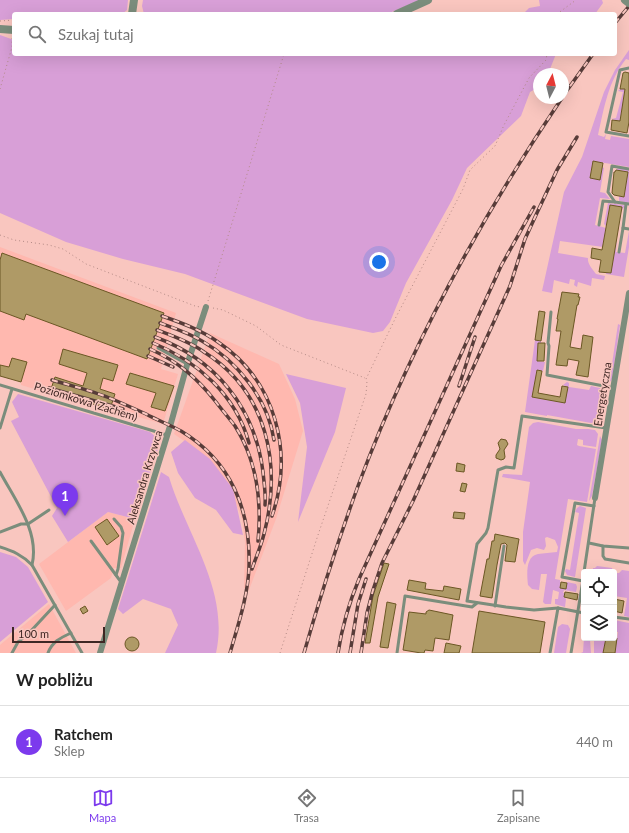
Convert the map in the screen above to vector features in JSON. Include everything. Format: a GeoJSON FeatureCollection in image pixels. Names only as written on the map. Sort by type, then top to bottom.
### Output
{"type":"FeatureCollection","features":[{"type":"Feature","properties":{"kind":"street"},"geometry":{"type":"LineString","coordinates":[[132,12],[134,0]]}},
{"type":"Feature","properties":{"kind":"street"},"geometry":{"type":"LineString","coordinates":[[401,12],[428,0]]}},
{"type":"Feature","properties":{"kind":"street"},"geometry":{"type":"LineString","coordinates":[[625,0],[629,3]]}},
{"type":"Feature","properties":{"kind":"street"},"geometry":{"type":"LineString","coordinates":[[0,30],[12,30]]}},
{"type":"Feature","properties":{"kind":"street","name":"Energetyczna"},"geometry":{"type":"LineString","coordinates":[[595,498],[629,293]]}},
{"type":"Feature","properties":{"kind":"street","name":"Aleksandra Krzywca"},"geometry":{"type":"LineString","coordinates":[[100,653],[167,435],[187,364],[206,307]]}},
{"type":"Feature","properties":{"kind":"lane"},"geometry":{"type":"LineString","coordinates":[[629,68],[620,70],[606,132],[629,136]]}},
{"type":"Feature","properties":{"kind":"lane"},"geometry":{"type":"LineString","coordinates":[[615,202],[608,192],[612,166],[629,169]]}},
{"type":"Feature","properties":{"kind":"lane"},"geometry":{"type":"LineString","coordinates":[[599,225],[603,201],[628,204],[619,252]]}},
{"type":"Feature","properties":{"kind":"lane"},"geometry":{"type":"LineString","coordinates":[[623,228],[629,229]]}},
{"type":"Feature","properties":{"kind":"lane"},"geometry":{"type":"LineString","coordinates":[[551,312],[547,375],[614,388]]}},
{"type":"Feature","properties":{"kind":"lane"},"geometry":{"type":"LineString","coordinates":[[158,348],[187,364]]}},
{"type":"Feature","properties":{"kind":"lane","name":"Poziomkowa (Zachem)"},"geometry":{"type":"LineString","coordinates":[[0,385],[167,435]]}},
{"type":"Feature","properties":{"kind":"lane"},"geometry":{"type":"LineString","coordinates":[[0,428],[12,389]]}},
{"type":"Feature","properties":{"kind":"lane"},"geometry":{"type":"LineString","coordinates":[[581,612],[558,608],[534,610],[495,606],[467,601],[477,544],[488,528],[498,470],[506,467],[514,468],[522,416],[607,428]]}},
{"type":"Feature","properties":{"kind":"lane"},"geometry":{"type":"LineString","coordinates":[[0,472],[30,528],[34,555],[32,565]]}},
{"type":"Feature","properties":{"kind":"lane"},"geometry":{"type":"LineString","coordinates":[[585,569],[595,498]]}},
{"type":"Feature","properties":{"kind":"lane"},"geometry":{"type":"LineString","coordinates":[[581,581],[562,577],[575,503],[594,506]]}},
{"type":"Feature","properties":{"kind":"lane"},"geometry":{"type":"LineString","coordinates":[[0,532],[21,524],[28,524],[49,510]]}},
{"type":"Feature","properties":{"kind":"lane"},"geometry":{"type":"LineString","coordinates":[[114,519],[121,527],[122,533],[116,575]]}},
{"type":"Feature","properties":{"kind":"lane"},"geometry":{"type":"LineString","coordinates":[[91,541],[122,583]]}},
{"type":"Feature","properties":{"kind":"lane"},"geometry":{"type":"LineString","coordinates":[[589,543],[603,546],[629,548]]}},
{"type":"Feature","properties":{"kind":"lane"},"geometry":{"type":"LineString","coordinates":[[0,544],[1,548],[16,552],[32,565],[82,653]]}},
{"type":"Feature","properties":{"kind":"lane"},"geometry":{"type":"LineString","coordinates":[[495,606],[504,546]]}},
{"type":"Feature","properties":{"kind":"lane"},"geometry":{"type":"LineString","coordinates":[[603,546],[604,556],[606,559],[629,563]]}},
{"type":"Feature","properties":{"kind":"lane"},"geometry":{"type":"LineString","coordinates":[[571,653],[581,593]]}},
{"type":"Feature","properties":{"kind":"lane"},"geometry":{"type":"LineString","coordinates":[[397,653],[405,596],[472,607],[478,602]]}},
{"type":"Feature","properties":{"kind":"lane"},"geometry":{"type":"LineString","coordinates":[[12,653],[18,642],[29,633],[55,605]]}},
{"type":"Feature","properties":{"kind":"lane"},"geometry":{"type":"LineString","coordinates":[[550,653],[558,608]]}},
{"type":"Feature","properties":{"kind":"lane"},"geometry":{"type":"LineString","coordinates":[[617,617],[629,619]]}},
{"type":"Feature","properties":{"kind":"lane"},"geometry":{"type":"LineString","coordinates":[[48,653],[51,645],[57,640],[71,633]]}},
{"type":"Feature","properties":{"kind":"path"},"geometry":{"type":"LineString","coordinates":[[560,12],[576,0]]}},
{"type":"Feature","properties":{"kind":"path"},"geometry":{"type":"LineString","coordinates":[[0,21],[12,20]]}},
{"type":"Feature","properties":{"kind":"path"},"geometry":{"type":"LineString","coordinates":[[0,89],[12,48]]}},
{"type":"Feature","properties":{"kind":"path"},"geometry":{"type":"LineString","coordinates":[[206,307],[283,56]]}},
{"type":"Feature","properties":{"kind":"path"},"geometry":{"type":"LineString","coordinates":[[280,653],[366,394],[366,378],[463,189],[470,170],[495,146],[504,125],[529,78],[546,60],[547,56]]}},
{"type":"Feature","properties":{"kind":"path"},"geometry":{"type":"LineString","coordinates":[[0,235],[14,240],[49,245],[62,249],[86,264],[195,306],[223,310],[256,326],[281,345],[366,378]]}},
{"type":"Feature","properties":{"kind":"shaded area"},"geometry":{"type":"Polygon","coordinates":[[[0,0],[128,0],[127,10],[124,12],[12,12],[12,19],[0,20],[0,0]]]}},
{"type":"Feature","properties":{"kind":"shaded area"},"geometry":{"type":"Polygon","coordinates":[[[143,0],[420,0],[392,12],[144,12],[142,6],[143,0]]]}},
{"type":"Feature","properties":{"kind":"shaded area"},"geometry":{"type":"Polygon","coordinates":[[[539,0],[602,0],[603,3],[596,12],[525,12],[529,8],[540,6],[539,0]]]}},
{"type":"Feature","properties":{"kind":"shaded area"},"geometry":{"type":"Polygon","coordinates":[[[0,35],[12,39],[12,56],[555,56],[550,68],[533,68],[533,90],[530,92],[521,116],[467,168],[452,200],[406,283],[390,322],[383,331],[373,333],[307,319],[185,274],[123,259],[66,242],[0,213],[0,35]]]}},
{"type":"Feature","properties":{"kind":"shaded area"},"geometry":{"type":"Polygon","coordinates":[[[629,50],[629,60],[626,59],[615,76],[611,86],[598,135],[604,137],[606,134],[605,139],[610,140],[611,136],[629,139],[629,167],[593,161],[590,178],[600,180],[602,167],[604,168],[600,192],[605,193],[610,199],[600,198],[595,225],[606,228],[603,247],[560,241],[558,253],[588,258],[588,262],[592,269],[596,274],[605,276],[604,280],[592,278],[591,286],[578,282],[577,287],[574,285],[575,280],[570,279],[569,284],[554,280],[552,293],[542,291],[564,192],[582,157],[604,92],[615,70],[629,50]]]}},
{"type":"Feature","properties":{"kind":"shaded area"},"geometry":{"type":"Polygon","coordinates":[[[620,89],[625,89],[620,121],[611,119],[616,118],[623,92],[618,91],[620,89]]]}},
{"type":"Feature","properties":{"kind":"shaded area"},"geometry":{"type":"Polygon","coordinates":[[[618,168],[629,170],[629,203],[619,201],[619,196],[624,196],[628,172],[616,170],[618,168]]]}},
{"type":"Feature","properties":{"kind":"shaded area"},"geometry":{"type":"Polygon","coordinates":[[[608,203],[625,206],[622,210],[622,207],[610,205],[606,226],[604,224],[608,203]]]}},
{"type":"Feature","properties":{"kind":"shaded area"},"geometry":{"type":"Polygon","coordinates":[[[629,231],[629,247],[624,277],[606,274],[611,273],[617,238],[616,252],[625,253],[629,231]]]}},
{"type":"Feature","properties":{"kind":"shaded area"},"geometry":{"type":"Polygon","coordinates":[[[0,247],[176,313],[161,369],[178,374],[163,424],[44,390],[41,391],[21,385],[21,382],[0,376],[0,247]]]}},
{"type":"Feature","properties":{"kind":"shaded area"},"geometry":{"type":"Polygon","coordinates":[[[618,324],[620,325],[612,379],[609,383],[611,370],[613,367],[612,364],[618,324]]]}},
{"type":"Feature","properties":{"kind":"shaded area"},"geometry":{"type":"Polygon","coordinates":[[[210,333],[279,364],[295,399],[303,431],[276,519],[249,590],[244,588],[245,542],[242,519],[231,490],[196,449],[174,434],[210,333]]]}},
{"type":"Feature","properties":{"kind":"shaded area"},"geometry":{"type":"Polygon","coordinates":[[[535,340],[541,341],[541,343],[538,343],[537,361],[545,362],[543,371],[537,370],[532,397],[564,403],[568,387],[563,385],[567,382],[569,383],[569,387],[589,390],[591,386],[604,389],[605,394],[601,420],[591,423],[525,412],[535,340]]]}},
{"type":"Feature","properties":{"kind":"shaded area"},"geometry":{"type":"Polygon","coordinates":[[[286,374],[346,388],[335,432],[298,522],[307,447],[300,403],[286,374]]]}},
{"type":"Feature","properties":{"kind":"shaded area"},"geometry":{"type":"Polygon","coordinates":[[[18,394],[150,432],[156,437],[159,446],[135,519],[108,512],[68,542],[52,516],[57,508],[11,421],[19,417],[12,402],[18,394]]]}},
{"type":"Feature","properties":{"kind":"shaded area"},"geometry":{"type":"Polygon","coordinates":[[[538,422],[576,429],[595,430],[598,434],[596,447],[583,445],[583,440],[578,439],[577,445],[596,449],[587,502],[568,499],[555,579],[560,580],[560,588],[566,589],[567,582],[576,584],[577,587],[576,592],[564,590],[563,593],[565,593],[564,597],[566,599],[565,607],[555,604],[555,599],[558,599],[559,592],[553,590],[551,604],[545,604],[543,602],[547,574],[541,574],[539,590],[532,589],[528,585],[528,567],[531,558],[538,554],[557,552],[558,547],[555,540],[547,537],[545,538],[546,546],[544,550],[537,548],[531,550],[525,565],[523,561],[523,532],[530,482],[502,477],[503,474],[522,475],[529,427],[533,423],[538,422]]]}},
{"type":"Feature","properties":{"kind":"shaded area"},"geometry":{"type":"Polygon","coordinates":[[[600,436],[602,440],[592,496],[589,501],[600,436]]]}},
{"type":"Feature","properties":{"kind":"shaded area"},"geometry":{"type":"Polygon","coordinates":[[[185,440],[210,459],[233,489],[243,535],[233,533],[216,510],[195,498],[178,473],[171,452],[185,440]]]}},
{"type":"Feature","properties":{"kind":"shaded area"},"geometry":{"type":"Polygon","coordinates":[[[161,472],[169,477],[176,498],[212,585],[217,607],[219,630],[216,653],[165,653],[178,625],[171,609],[143,599],[123,614],[118,609],[161,472]]]}},
{"type":"Feature","properties":{"kind":"shaded area"},"geometry":{"type":"Polygon","coordinates":[[[580,506],[586,508],[575,577],[567,575],[565,571],[566,569],[570,570],[579,513],[575,512],[580,506]]]}},
{"type":"Feature","properties":{"kind":"shaded area"},"geometry":{"type":"Polygon","coordinates":[[[108,512],[135,519],[121,568],[114,568],[111,578],[66,611],[39,564],[108,512]]]}},
{"type":"Feature","properties":{"kind":"shaded area"},"geometry":{"type":"Polygon","coordinates":[[[0,552],[16,557],[28,567],[48,602],[0,642],[0,552]]]}},
{"type":"Feature","properties":{"kind":"shaded area"},"geometry":{"type":"Polygon","coordinates":[[[597,566],[612,569],[593,569],[597,566]]]}},
{"type":"Feature","properties":{"kind":"shaded area"},"geometry":{"type":"Polygon","coordinates":[[[622,570],[629,571],[629,617],[624,616],[627,598],[617,596],[617,573],[622,570]]]}},
{"type":"Feature","properties":{"kind":"shaded area"},"geometry":{"type":"Polygon","coordinates":[[[49,604],[76,653],[0,653],[0,645],[49,604]]]}},
{"type":"Feature","properties":{"kind":"shaded area"},"geometry":{"type":"Polygon","coordinates":[[[617,621],[629,623],[629,653],[615,653],[618,632],[617,621]]]}},
{"type":"Feature","properties":{"kind":"shaded area"},"geometry":{"type":"Polygon","coordinates":[[[562,624],[568,625],[570,629],[566,653],[554,653],[558,627],[562,624]]]}},
{"type":"Feature","properties":{"kind":"shaded area"},"geometry":{"type":"Polygon","coordinates":[[[584,641],[590,641],[591,653],[581,653],[583,652],[584,641]]]}},
{"type":"Feature","properties":{"kind":"shaded area"},"geometry":{"type":"Polygon","coordinates":[[[594,641],[605,641],[603,653],[594,653],[594,641]]]}},
{"type":"Feature","properties":{"kind":"building"},"geometry":{"type":"Polygon","coordinates":[[[623,73],[629,73],[629,122],[627,133],[611,130],[612,120],[620,121],[625,89],[620,89],[623,73]]]}},
{"type":"Feature","properties":{"kind":"building"},"geometry":{"type":"Polygon","coordinates":[[[593,161],[603,163],[600,180],[590,178],[593,161]]]}},
{"type":"Feature","properties":{"kind":"building"},"geometry":{"type":"Polygon","coordinates":[[[616,170],[628,172],[624,197],[614,195],[612,193],[614,172],[616,170]]]}},
{"type":"Feature","properties":{"kind":"building"},"geometry":{"type":"Polygon","coordinates":[[[610,205],[622,207],[611,273],[599,272],[601,260],[591,258],[592,248],[602,250],[610,205]]]}},
{"type":"Feature","properties":{"kind":"building"},"geometry":{"type":"Polygon","coordinates":[[[2,253],[164,313],[147,359],[26,314],[24,320],[0,311],[0,260],[2,253]]]}},
{"type":"Feature","properties":{"kind":"building"},"geometry":{"type":"Polygon","coordinates":[[[562,292],[579,294],[578,297],[580,297],[577,305],[570,347],[581,349],[583,335],[593,337],[588,377],[576,375],[579,361],[568,359],[567,366],[556,365],[561,331],[556,331],[562,292]]]}},
{"type":"Feature","properties":{"kind":"building"},"geometry":{"type":"Polygon","coordinates":[[[539,311],[545,312],[541,341],[535,340],[539,311]]]}},
{"type":"Feature","properties":{"kind":"building"},"geometry":{"type":"Polygon","coordinates":[[[538,343],[545,343],[544,361],[537,361],[538,343]]]}},
{"type":"Feature","properties":{"kind":"building"},"geometry":{"type":"Polygon","coordinates":[[[63,349],[118,365],[113,381],[103,378],[100,389],[115,394],[110,409],[50,392],[55,377],[83,386],[87,373],[59,364],[63,349]]]}},
{"type":"Feature","properties":{"kind":"building"},"geometry":{"type":"Polygon","coordinates":[[[12,358],[27,362],[21,382],[0,376],[0,365],[9,367],[12,358]]]}},
{"type":"Feature","properties":{"kind":"building"},"geometry":{"type":"Polygon","coordinates":[[[537,370],[542,371],[538,393],[560,397],[562,386],[568,387],[565,403],[532,397],[537,370]]]}},
{"type":"Feature","properties":{"kind":"building"},"geometry":{"type":"Polygon","coordinates":[[[130,373],[174,386],[165,411],[151,407],[156,393],[126,384],[130,373]]]}},
{"type":"Feature","properties":{"kind":"building"},"geometry":{"type":"Polygon","coordinates":[[[501,439],[506,440],[508,444],[504,450],[505,457],[501,460],[496,458],[496,455],[500,449],[498,443],[501,439]]]}},
{"type":"Feature","properties":{"kind":"building"},"geometry":{"type":"Polygon","coordinates":[[[457,463],[465,465],[464,472],[456,471],[457,463]]]}},
{"type":"Feature","properties":{"kind":"building"},"geometry":{"type":"Polygon","coordinates":[[[462,483],[467,484],[465,492],[460,491],[462,483]]]}},
{"type":"Feature","properties":{"kind":"building"},"geometry":{"type":"Polygon","coordinates":[[[454,512],[465,513],[464,519],[453,518],[454,512]]]}},
{"type":"Feature","properties":{"kind":"building"},"geometry":{"type":"Polygon","coordinates":[[[107,519],[119,536],[107,545],[95,527],[107,519]]]}},
{"type":"Feature","properties":{"kind":"building"},"geometry":{"type":"Polygon","coordinates":[[[495,534],[519,539],[515,562],[505,561],[507,545],[505,543],[501,544],[492,598],[480,596],[487,559],[489,559],[492,541],[494,541],[495,534]]]}},
{"type":"Feature","properties":{"kind":"building"},"geometry":{"type":"Polygon","coordinates":[[[384,563],[389,564],[378,597],[370,643],[365,643],[373,596],[384,563]]]}},
{"type":"Feature","properties":{"kind":"building"},"geometry":{"type":"Polygon","coordinates":[[[409,580],[426,583],[425,589],[443,591],[444,586],[461,589],[459,600],[407,590],[409,580]]]}},
{"type":"Feature","properties":{"kind":"building"},"geometry":{"type":"Polygon","coordinates":[[[561,582],[567,583],[566,589],[560,588],[561,582]]]}},
{"type":"Feature","properties":{"kind":"building"},"geometry":{"type":"Polygon","coordinates":[[[565,592],[578,594],[577,600],[564,597],[565,592]]]}},
{"type":"Feature","properties":{"kind":"building"},"geometry":{"type":"Polygon","coordinates":[[[617,600],[624,601],[622,613],[617,612],[617,600]]]}},
{"type":"Feature","properties":{"kind":"building"},"geometry":{"type":"Polygon","coordinates":[[[387,602],[396,604],[388,648],[380,647],[387,602]]]}},
{"type":"Feature","properties":{"kind":"building"},"geometry":{"type":"Polygon","coordinates":[[[85,606],[88,611],[83,614],[80,609],[85,606]]]}},
{"type":"Feature","properties":{"kind":"building"},"geometry":{"type":"Polygon","coordinates":[[[429,610],[453,615],[449,640],[435,638],[433,651],[425,650],[424,653],[403,650],[409,612],[426,614],[429,610]]]}},
{"type":"Feature","properties":{"kind":"building"},"geometry":{"type":"Polygon","coordinates":[[[479,611],[545,622],[540,653],[472,653],[479,611]]]}},
{"type":"Feature","properties":{"kind":"building"},"geometry":{"type":"Polygon","coordinates":[[[129,637],[135,637],[139,641],[139,647],[135,651],[129,651],[125,647],[125,641],[129,637]]]}},
{"type":"Feature","properties":{"kind":"building"},"geometry":{"type":"Polygon","coordinates":[[[605,641],[617,641],[615,653],[603,653],[605,641]]]}},
{"type":"Feature","properties":{"kind":"building"},"geometry":{"type":"Polygon","coordinates":[[[446,643],[461,646],[459,653],[444,653],[446,643]]]}},
{"type":"Feature","properties":{"kind":"railway"},"geometry":{"type":"LineString","coordinates":[[617,21],[629,6]]}},
{"type":"Feature","properties":{"kind":"railway"},"geometry":{"type":"LineString","coordinates":[[569,88],[592,56]]}},
{"type":"Feature","properties":{"kind":"railway"},"geometry":{"type":"LineString","coordinates":[[304,653],[316,611],[358,486],[378,435],[423,335],[448,286],[503,190],[558,104]]}},
{"type":"Feature","properties":{"kind":"railway"},"geometry":{"type":"LineString","coordinates":[[361,653],[367,613],[382,563],[413,501],[510,286],[525,239],[557,170],[577,137]]}},
{"type":"Feature","properties":{"kind":"railway"},"geometry":{"type":"LineString","coordinates":[[338,653],[346,615],[359,579],[501,266],[534,207]]}},
{"type":"Feature","properties":{"kind":"railway"},"geometry":{"type":"LineString","coordinates":[[162,316],[198,330],[218,342],[238,358],[254,377],[266,397],[275,420],[280,443],[281,467],[278,492],[272,516]]}},
{"type":"Feature","properties":{"kind":"railway"},"geometry":{"type":"LineString","coordinates":[[160,323],[187,333],[202,341],[215,349],[239,370],[258,396],[271,425],[274,440]]}},
{"type":"Feature","properties":{"kind":"railway"},"geometry":{"type":"LineString","coordinates":[[157,330],[193,345],[226,368],[243,388],[256,409],[265,432],[270,457],[271,482],[269,508],[264,534],[252,569]]}},
{"type":"Feature","properties":{"kind":"railway"},"geometry":{"type":"LineString","coordinates":[[155,337],[177,346],[196,358],[213,372],[228,388],[241,407],[259,448],[263,472],[265,505]]}},
{"type":"Feature","properties":{"kind":"railway"},"geometry":{"type":"LineString","coordinates":[[459,386],[475,337]]}},
{"type":"Feature","properties":{"kind":"railway"},"geometry":{"type":"LineString","coordinates":[[153,343],[185,359],[213,382],[225,395],[235,410],[249,443]]}},
{"type":"Feature","properties":{"kind":"railway"},"geometry":{"type":"LineString","coordinates":[[150,349],[170,359],[187,371],[209,393],[235,426],[253,467],[258,496],[258,541]]}},
{"type":"Feature","properties":{"kind":"railway"},"geometry":{"type":"LineString","coordinates":[[148,356],[173,367]]}},
{"type":"Feature","properties":{"kind":"railway"},"geometry":{"type":"LineString","coordinates":[[52,380],[105,396],[181,431],[198,443],[213,457],[225,472],[242,507],[249,546],[247,589],[230,653]]}},
{"type":"Feature","properties":{"kind":"railway"},"geometry":{"type":"LineString","coordinates":[[49,388],[123,409]]}},
{"type":"Feature","properties":{"kind":"railway"},"geometry":{"type":"LineString","coordinates":[[350,653],[358,604],[366,579]]}},
{"type":"Feature","properties":{"kind":"place","name":"Ratchem"},"geometry":{"type":"Point","coordinates":[65,516]}}]}
